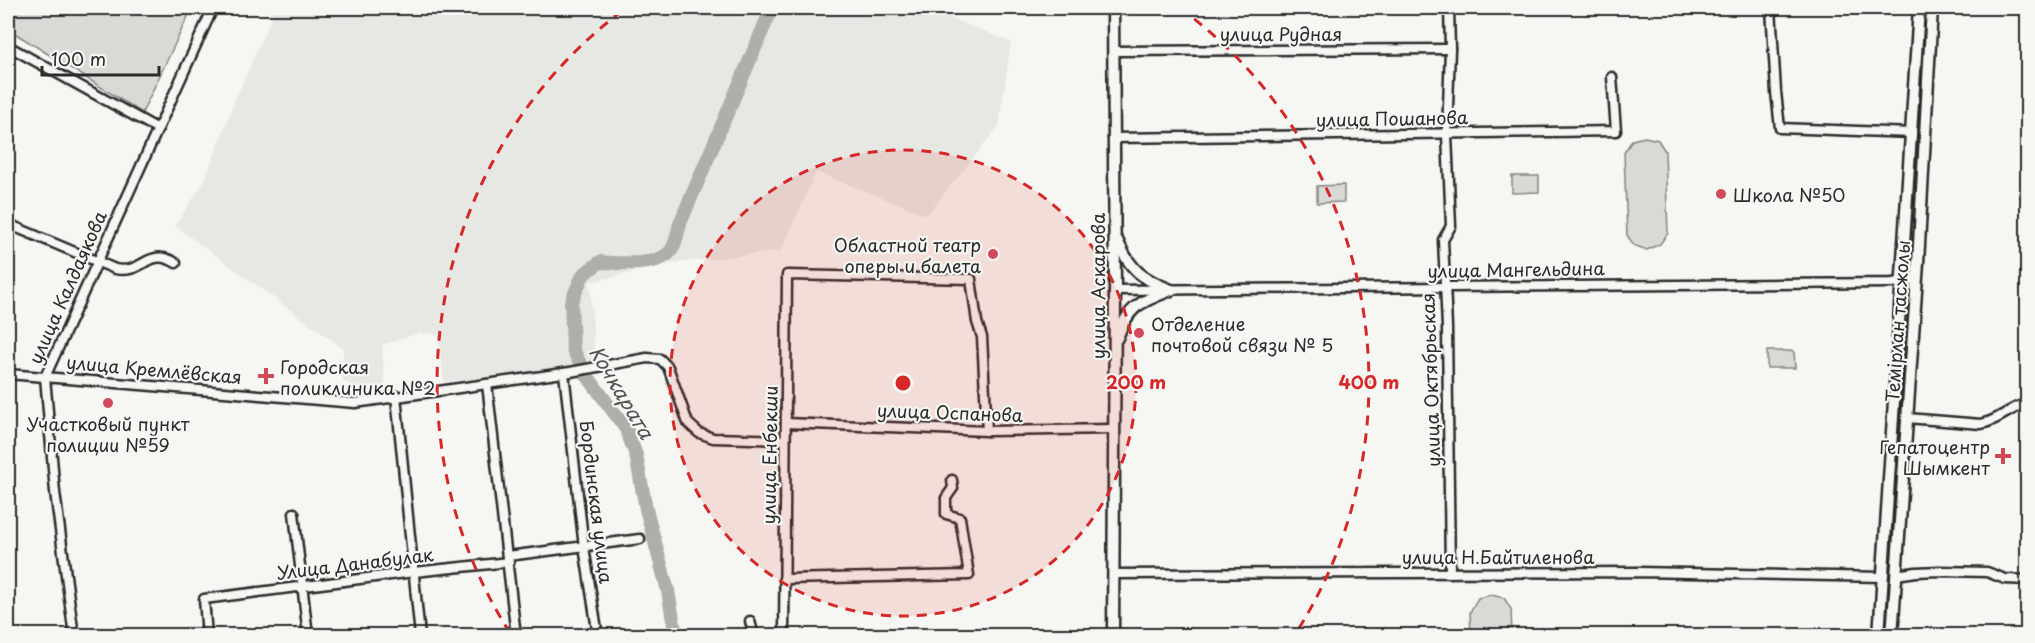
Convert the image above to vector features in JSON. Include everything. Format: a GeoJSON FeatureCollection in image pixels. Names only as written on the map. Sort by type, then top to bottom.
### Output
{"type":"FeatureCollection","features":[{"type":"Feature","properties":{"kind":"main road","name":"улица Аскарова"},"geometry":{"type":"LineString","coordinates":[[1113,8],[1115,290],[1113,636]]}},
{"type":"Feature","properties":{"kind":"main road","name":"Темірлан тасжолы"},"geometry":{"type":"LineString","coordinates":[[1879,636],[1919,8]]}},
{"type":"Feature","properties":{"kind":"main road","name":"Темірлан тасжолы"},"geometry":{"type":"LineString","coordinates":[[1892,636],[1932,8]]}},
{"type":"Feature","properties":{"kind":"main road"},"geometry":{"type":"LineString","coordinates":[[1114,234],[1123,254],[1138,273],[1149,282],[1171,290]]}},
{"type":"Feature","properties":{"kind":"main road"},"geometry":{"type":"LineString","coordinates":[[1114,344],[1126,315],[1136,306],[1171,290]]}},
{"type":"Feature","properties":{"kind":"street","name":"улица Калдаякова"},"geometry":{"type":"LineString","coordinates":[[74,636],[55,492],[45,376],[213,8]]}},
{"type":"Feature","properties":{"kind":"street","name":"улица Октябрьская"},"geometry":{"type":"LineString","coordinates":[[1449,8],[1447,135],[1451,226],[1443,240],[1447,327],[1450,573]]}},
{"type":"Feature","properties":{"kind":"street"},"geometry":{"type":"LineString","coordinates":[[1771,8],[1780,128],[1912,134]]}},
{"type":"Feature","properties":{"kind":"street"},"geometry":{"type":"LineString","coordinates":[[8,46],[158,129]]}},
{"type":"Feature","properties":{"kind":"street","name":"улица Рудная"},"geometry":{"type":"LineString","coordinates":[[1113,51],[1450,49]]}},
{"type":"Feature","properties":{"kind":"street","name":"улица Пошанова"},"geometry":{"type":"LineString","coordinates":[[1113,138],[1616,131],[1612,77]]}},
{"type":"Feature","properties":{"kind":"street"},"geometry":{"type":"LineString","coordinates":[[8,224],[124,271],[159,256],[176,263]]}},
{"type":"Feature","properties":{"kind":"street","name":"улица Енбекши"},"geometry":{"type":"LineString","coordinates":[[784,636],[788,275],[971,279],[977,322],[982,337],[987,431]]}},
{"type":"Feature","properties":{"kind":"street","name":"улица Мангельдина"},"geometry":{"type":"LineString","coordinates":[[1115,290],[1902,282],[1916,280]]}},
{"type":"Feature","properties":{"kind":"street","name":"улица Кремлёвская"},"geometry":{"type":"LineString","coordinates":[[8,374],[355,403],[564,373],[647,358],[660,359],[668,367],[688,423],[699,433],[713,438],[785,440]]}},
{"type":"Feature","properties":{"kind":"street","name":"Бординская улица"},"geometry":{"type":"LineString","coordinates":[[564,373],[584,547],[598,636]]}},
{"type":"Feature","properties":{"kind":"street"},"geometry":{"type":"LineString","coordinates":[[487,384],[509,559],[516,636]]}},
{"type":"Feature","properties":{"kind":"street"},"geometry":{"type":"LineString","coordinates":[[396,396],[420,636]]}},
{"type":"Feature","properties":{"kind":"street"},"geometry":{"type":"LineString","coordinates":[[1907,418],[1981,424],[2000,418],[2015,406],[2028,403]]}},
{"type":"Feature","properties":{"kind":"street","name":"улица Оспанова"},"geometry":{"type":"LineString","coordinates":[[786,423],[987,431],[1113,429]]}},
{"type":"Feature","properties":{"kind":"street"},"geometry":{"type":"LineString","coordinates":[[784,579],[969,574],[960,518],[946,514],[946,498],[953,488],[952,480]]}},
{"type":"Feature","properties":{"kind":"street"},"geometry":{"type":"LineString","coordinates":[[294,513],[308,636]]}},
{"type":"Feature","properties":{"kind":"street","name":"Улица Данабулак"},"geometry":{"type":"LineString","coordinates":[[207,636],[204,599],[509,559],[640,539]]}},
{"type":"Feature","properties":{"kind":"street","name":"улица Н.Байтиленова"},"geometry":{"type":"LineString","coordinates":[[1114,574],[1639,572],[1883,578]]}},
{"type":"Feature","properties":{"kind":"street"},"geometry":{"type":"LineString","coordinates":[[1896,576],[1916,572],[1987,572],[2005,579],[2028,580]]}},
{"type":"Feature","properties":{"kind":"street"},"geometry":{"type":"LineString","coordinates":[[750,621],[754,636]]}},
{"type":"Feature","properties":{"kind":"shaded area"},"geometry":{"type":"Polygon","coordinates":[[[8,8],[192,8],[142,113],[8,29],[8,8]]]}},
{"type":"Feature","properties":{"kind":"shaded area"},"geometry":{"type":"Polygon","coordinates":[[[258,8],[925,8],[1011,42],[999,126],[927,215],[816,172],[781,251],[674,263],[590,282],[595,363],[572,368],[444,382],[438,334],[420,333],[382,345],[385,388],[360,389],[343,381],[343,348],[175,226],[204,182],[235,100],[273,14],[258,8]]]}},
{"type":"Feature","properties":{"kind":"shaded area"},"geometry":{"type":"Polygon","coordinates":[[[1645,137],[1658,140],[1665,151],[1668,233],[1660,244],[1647,250],[1633,245],[1627,235],[1624,153],[1632,140],[1645,137]]]}},
{"type":"Feature","properties":{"kind":"shaded area"},"geometry":{"type":"Polygon","coordinates":[[[1512,176],[1539,176],[1539,192],[1512,193],[1512,176]]]}},
{"type":"Feature","properties":{"kind":"shaded area"},"geometry":{"type":"Polygon","coordinates":[[[1344,185],[1344,202],[1317,203],[1317,186],[1344,185]]]}},
{"type":"Feature","properties":{"kind":"shaded area"},"geometry":{"type":"Polygon","coordinates":[[[1767,351],[1794,351],[1795,368],[1767,368],[1767,351]]]}},
{"type":"Feature","properties":{"kind":"shaded area"},"geometry":{"type":"Polygon","coordinates":[[[1491,595],[1504,598],[1511,609],[1512,635],[1471,635],[1470,612],[1478,598],[1491,595]]]}},
{"type":"Feature","properties":{"kind":"waterway","name":"Кочкарата"},"geometry":{"type":"LineString","coordinates":[[676,636],[668,591],[646,509],[636,455],[626,429],[583,370],[573,349],[571,302],[583,275],[600,262],[649,262],[659,259],[672,249],[681,221],[772,8]]}},
{"type":"Feature","properties":{"kind":"place","name":"Школа №50"},"geometry":{"type":"Point","coordinates":[1721,194]}},
{"type":"Feature","properties":{"kind":"place","name":"Областной театр оперы и балета"},"geometry":{"type":"Point","coordinates":[993,254]}},
{"type":"Feature","properties":{"kind":"place","name":"Отделение почтовой связи № 5"},"geometry":{"type":"Point","coordinates":[1139,333]}},
{"type":"Feature","properties":{"kind":"place","name":"Городская поликлиника №2"},"geometry":{"type":"Point","coordinates":[266,376]}},
{"type":"Feature","properties":{"kind":"place","name":"Участковый пункт полиции №59"},"geometry":{"type":"Point","coordinates":[108,403]}},
{"type":"Feature","properties":{"kind":"place","name":"Гепатоцентр Шымкент"},"geometry":{"type":"Point","coordinates":[2003,456]}}]}
